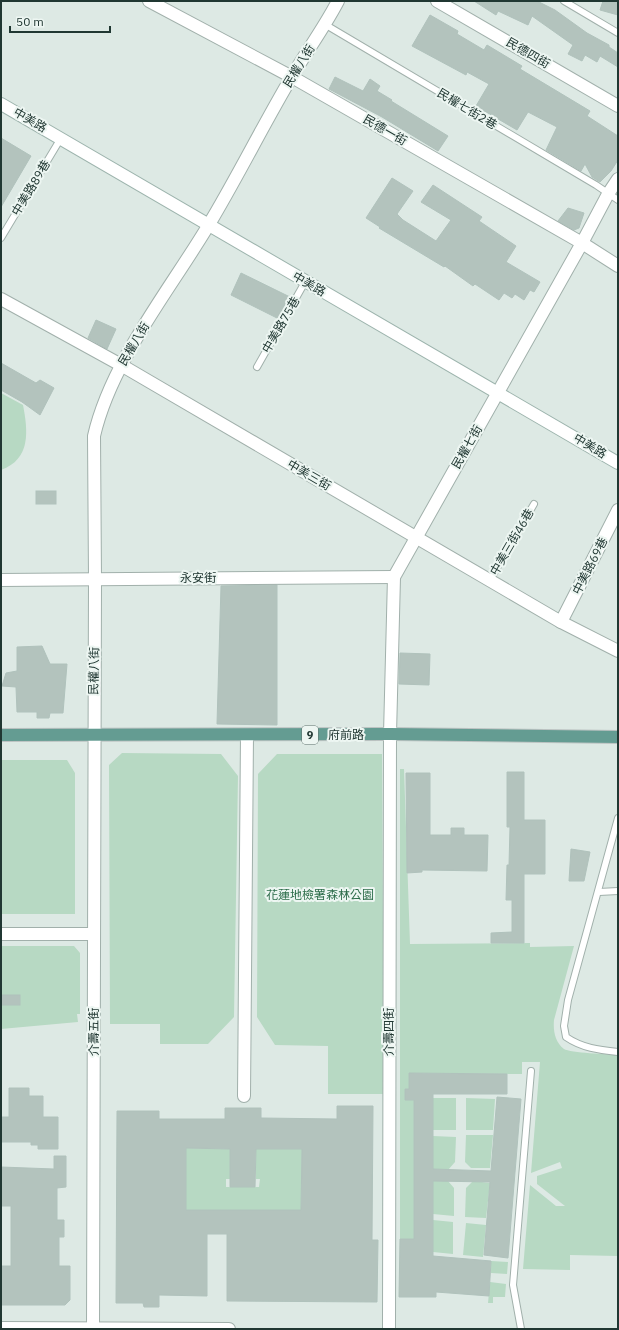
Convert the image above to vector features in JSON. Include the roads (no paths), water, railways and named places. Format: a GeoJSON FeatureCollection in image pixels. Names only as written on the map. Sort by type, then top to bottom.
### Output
{"type":"FeatureCollection","features":[{"type":"Feature","properties":{"kind":"main road","name":"府前路"},"geometry":{"type":"LineString","coordinates":[[1,735],[247,736],[390,734],[618,736]]}},
{"type":"Feature","properties":{"kind":"street","name":"民德一街"},"geometry":{"type":"LineString","coordinates":[[149,1],[292,77],[582,243],[618,266]]}},
{"type":"Feature","properties":{"kind":"street","name":"民權八街"},"geometry":{"type":"LineString","coordinates":[[94,735],[94,436],[98,419],[121,365],[208,226],[292,77],[326,25],[338,1]]}},
{"type":"Feature","properties":{"kind":"street","name":"民德四街"},"geometry":{"type":"LineString","coordinates":[[437,1],[618,106]]}},
{"type":"Feature","properties":{"kind":"street","name":"中美路"},"geometry":{"type":"LineString","coordinates":[[1,104],[208,226],[498,392],[618,463]]}},
{"type":"Feature","properties":{"kind":"street","name":"民權七街"},"geometry":{"type":"LineString","coordinates":[[390,734],[394,577],[582,243],[613,197],[618,179]]}},
{"type":"Feature","properties":{"kind":"street","name":"中美三街"},"geometry":{"type":"LineString","coordinates":[[1,298],[121,365],[561,622],[618,651]]}},
{"type":"Feature","properties":{"kind":"street","name":"中美路69巷"},"geometry":{"type":"LineString","coordinates":[[561,622],[618,510]]}},
{"type":"Feature","properties":{"kind":"street","name":"永安街"},"geometry":{"type":"LineString","coordinates":[[1,580],[394,577]]}},
{"type":"Feature","properties":{"kind":"street","name":"介壽四街"},"geometry":{"type":"LineString","coordinates":[[389,1329],[390,734]]}},
{"type":"Feature","properties":{"kind":"street","name":"介壽五街"},"geometry":{"type":"LineString","coordinates":[[93,1329],[94,735]]}},
{"type":"Feature","properties":{"kind":"street"},"geometry":{"type":"LineString","coordinates":[[244,1096],[247,736]]}},
{"type":"Feature","properties":{"kind":"street"},"geometry":{"type":"LineString","coordinates":[[1,934],[94,934]]}},
{"type":"Feature","properties":{"kind":"street"},"geometry":{"type":"LineString","coordinates":[[1,1328],[229,1329]]}},
{"type":"Feature","properties":{"kind":"lane"},"geometry":{"type":"LineString","coordinates":[[564,1],[618,33]]}},
{"type":"Feature","properties":{"kind":"lane","name":"民權七街2巷"},"geometry":{"type":"LineString","coordinates":[[326,25],[596,185],[613,197]]}},
{"type":"Feature","properties":{"kind":"lane","name":"中美路89巷"},"geometry":{"type":"LineString","coordinates":[[1,238],[61,138]]}},
{"type":"Feature","properties":{"kind":"lane","name":"中美路75巷"},"geometry":{"type":"LineString","coordinates":[[257,367],[306,282]]}},
{"type":"Feature","properties":{"kind":"lane","name":"中美三街46巷"},"geometry":{"type":"LineString","coordinates":[[490,580],[534,504]]}},
{"type":"Feature","properties":{"kind":"lane"},"geometry":{"type":"LineString","coordinates":[[618,818],[568,1000],[564,1026],[566,1037],[577,1044],[604,1051],[618,1052]]}},
{"type":"Feature","properties":{"kind":"lane"},"geometry":{"type":"LineString","coordinates":[[598,892],[618,891]]}},
{"type":"Feature","properties":{"kind":"lane"},"geometry":{"type":"LineString","coordinates":[[522,1329],[513,1285],[531,1070]]}},
{"type":"Feature","properties":{"kind":"park label","name":"花蓮地檢署森林公園"},"geometry":{"type":"Point","coordinates":[320,895]}}]}
